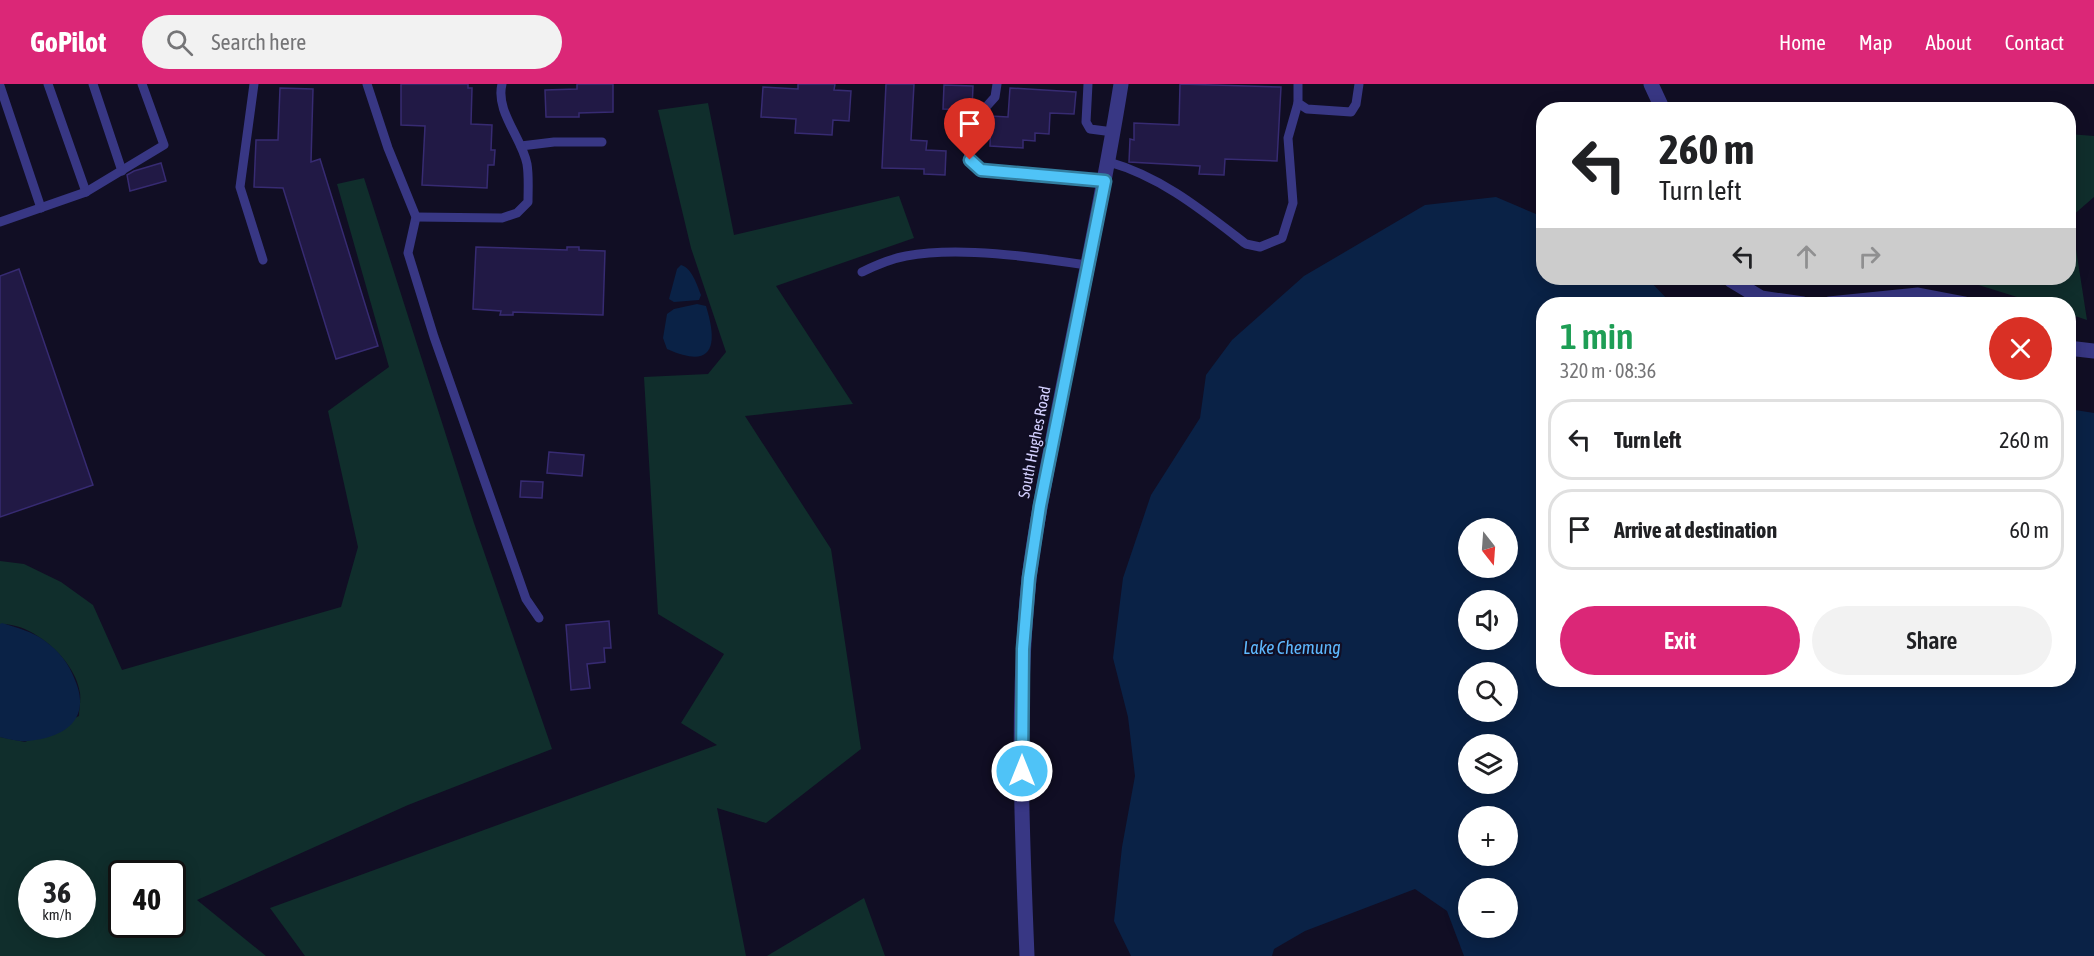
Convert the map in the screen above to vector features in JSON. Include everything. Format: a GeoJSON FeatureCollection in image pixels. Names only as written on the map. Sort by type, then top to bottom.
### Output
{"type":"FeatureCollection","features":[{"type":"Feature","properties":{"kind":"street","name":"South Hughes Road"},"geometry":{"type":"LineString","coordinates":[[1027,956],[1021,726],[1023,649],[1028,590],[1040,506],[1109,162],[1121,84]]}},
{"type":"Feature","properties":{"kind":"street"},"geometry":{"type":"LineString","coordinates":[[1651,84],[1659,102]]}},
{"type":"Feature","properties":{"kind":"street"},"geometry":{"type":"LineString","coordinates":[[1739,285],[1759,297]]}},
{"type":"Feature","properties":{"kind":"street"},"geometry":{"type":"LineString","coordinates":[[1898,297],[1918,295],[1928,297]]}},
{"type":"Feature","properties":{"kind":"street"},"geometry":{"type":"LineString","coordinates":[[2076,349],[2094,351]]}},
{"type":"Feature","properties":{"kind":"lane"},"geometry":{"type":"LineString","coordinates":[[48,84],[86,192]]}},
{"type":"Feature","properties":{"kind":"lane"},"geometry":{"type":"LineString","coordinates":[[93,84],[122,171]]}},
{"type":"Feature","properties":{"kind":"lane"},"geometry":{"type":"LineString","coordinates":[[0,222],[86,192],[164,145],[142,84]]}},
{"type":"Feature","properties":{"kind":"lane"},"geometry":{"type":"LineString","coordinates":[[254,84],[240,187],[263,260]]}},
{"type":"Feature","properties":{"kind":"lane"},"geometry":{"type":"LineString","coordinates":[[367,84],[388,148],[416,217],[408,253],[434,337],[515,571],[526,600],[539,618]]}},
{"type":"Feature","properties":{"kind":"lane"},"geometry":{"type":"LineString","coordinates":[[416,217],[501,218],[517,213],[528,202],[527,164],[504,108],[500,90],[502,84]]}},
{"type":"Feature","properties":{"kind":"lane"},"geometry":{"type":"LineString","coordinates":[[997,84],[995,97],[969,126],[967,145],[970,160],[981,170],[1105,181]]}},
{"type":"Feature","properties":{"kind":"lane"},"geometry":{"type":"LineString","coordinates":[[1088,84],[1086,122],[1090,129],[1113,132]]}},
{"type":"Feature","properties":{"kind":"lane"},"geometry":{"type":"LineString","coordinates":[[1109,162],[1130,168],[1161,182],[1246,244],[1260,247],[1282,238],[1293,203],[1288,138],[1298,103],[1298,84]]}},
{"type":"Feature","properties":{"kind":"lane"},"geometry":{"type":"LineString","coordinates":[[1298,103],[1306,109],[1351,112],[1356,104],[1359,84]]}},
{"type":"Feature","properties":{"kind":"lane"},"geometry":{"type":"LineString","coordinates":[[0,86],[42,208]]}},
{"type":"Feature","properties":{"kind":"lane"},"geometry":{"type":"LineString","coordinates":[[521,146],[554,142],[602,142]]}},
{"type":"Feature","properties":{"kind":"lane"},"geometry":{"type":"LineString","coordinates":[[862,272],[887,260],[933,253],[1031,257],[1087,265]]}},
{"type":"Feature","properties":{"kind":"green space"},"geometry":{"type":"Polygon","coordinates":[[[708,103],[734,235],[899,196],[914,238],[776,286],[853,404],[745,416],[831,549],[861,749],[766,823],[717,808],[746,956],[305,956],[270,908],[717,745],[681,723],[724,654],[658,614],[644,377],[708,374],[726,352],[691,248],[658,110],[708,103]]]}},
{"type":"Feature","properties":{"kind":"green space"},"geometry":{"type":"Polygon","coordinates":[[[2076,135],[2094,136],[2094,197],[2076,213],[2076,135]]]}},
{"type":"Feature","properties":{"kind":"green space"},"geometry":{"type":"Polygon","coordinates":[[[364,178],[474,523],[552,749],[408,805],[197,900],[266,956],[0,956],[0,737],[25,742],[79,716],[80,693],[77,680],[70,668],[51,645],[25,629],[0,624],[0,561],[24,564],[61,582],[93,605],[122,670],[341,607],[358,547],[328,411],[389,367],[337,184],[364,178]]]}},
{"type":"Feature","properties":{"kind":"green space"},"geometry":{"type":"Polygon","coordinates":[[[2076,249],[2087,320],[2076,316],[2076,297],[2017,297],[1979,285],[2076,285],[2076,249]]]}},
{"type":"Feature","properties":{"kind":"green space"},"geometry":{"type":"Polygon","coordinates":[[[864,898],[885,956],[767,956],[864,898]]]}},
{"type":"Feature","properties":{"kind":"water","name":"Lake Chemung"},"geometry":{"type":"Polygon","coordinates":[[[1496,197],[1536,214],[1536,285],[1654,285],[1665,297],[1536,297],[1536,687],[2076,687],[2076,410],[2094,413],[2094,956],[1464,956],[1447,911],[1415,889],[1305,931],[1274,949],[1272,956],[1131,956],[1114,921],[1122,847],[1135,776],[1128,717],[1113,658],[1123,578],[1151,495],[1200,418],[1206,375],[1232,340],[1304,276],[1425,205],[1496,197]]]}},
{"type":"Feature","properties":{"kind":"water"},"geometry":{"type":"Polygon","coordinates":[[[681,265],[694,277],[701,295],[699,300],[674,302],[669,299],[677,269],[681,265]]]}},
{"type":"Feature","properties":{"kind":"water"},"geometry":{"type":"Polygon","coordinates":[[[697,304],[706,306],[710,320],[712,332],[709,350],[695,357],[667,349],[663,338],[667,314],[674,309],[697,304]]]}},
{"type":"Feature","properties":{"kind":"water"},"geometry":{"type":"Polygon","coordinates":[[[0,624],[40,638],[67,663],[75,680],[80,706],[77,716],[63,731],[52,736],[27,741],[0,737],[0,624]]]}},
{"type":"Feature","properties":{"kind":"building"},"geometry":{"type":"Polygon","coordinates":[[[401,84],[468,84],[468,88],[472,88],[471,124],[492,125],[491,150],[495,150],[494,165],[488,165],[487,188],[422,185],[425,126],[401,125],[401,84]]]}},
{"type":"Feature","properties":{"kind":"building"},"geometry":{"type":"Polygon","coordinates":[[[577,84],[613,84],[613,112],[579,113],[579,117],[546,117],[545,90],[577,89],[577,84]]]}},
{"type":"Feature","properties":{"kind":"building"},"geometry":{"type":"Polygon","coordinates":[[[798,84],[835,84],[834,90],[851,91],[849,121],[833,120],[832,135],[795,133],[796,119],[761,117],[763,87],[798,89],[798,84]]]}},
{"type":"Feature","properties":{"kind":"building"},"geometry":{"type":"Polygon","coordinates":[[[886,84],[914,84],[911,140],[927,141],[926,150],[946,151],[945,175],[924,174],[924,169],[882,168],[886,84]]]}},
{"type":"Feature","properties":{"kind":"building"},"geometry":{"type":"Polygon","coordinates":[[[1180,84],[1281,87],[1277,161],[1225,159],[1224,175],[1199,174],[1200,166],[1129,162],[1130,139],[1134,140],[1134,123],[1179,125],[1180,84]]]}},
{"type":"Feature","properties":{"kind":"building"},"geometry":{"type":"Polygon","coordinates":[[[944,85],[973,86],[972,110],[943,109],[944,85]]]}},
{"type":"Feature","properties":{"kind":"building"},"geometry":{"type":"Polygon","coordinates":[[[280,88],[313,89],[311,162],[320,159],[378,346],[336,359],[283,188],[254,187],[256,140],[278,140],[280,88]]]}},
{"type":"Feature","properties":{"kind":"building"},"geometry":{"type":"Polygon","coordinates":[[[1010,88],[1076,92],[1074,114],[1050,113],[1049,134],[1035,133],[1035,141],[1023,140],[1023,148],[990,146],[991,116],[1008,117],[1010,88]]]}},
{"type":"Feature","properties":{"kind":"building"},"geometry":{"type":"Polygon","coordinates":[[[161,163],[166,181],[130,191],[127,175],[161,163]]]}},
{"type":"Feature","properties":{"kind":"building"},"geometry":{"type":"Polygon","coordinates":[[[476,247],[567,250],[567,247],[579,247],[579,250],[605,251],[603,315],[513,312],[513,315],[500,315],[501,311],[473,309],[476,247]]]}},
{"type":"Feature","properties":{"kind":"building"},"geometry":{"type":"Polygon","coordinates":[[[19,269],[93,485],[0,517],[0,276],[19,269]]]}},
{"type":"Feature","properties":{"kind":"building"},"geometry":{"type":"Polygon","coordinates":[[[549,452],[584,455],[582,476],[547,473],[549,452]]]}},
{"type":"Feature","properties":{"kind":"building"},"geometry":{"type":"Polygon","coordinates":[[[521,481],[543,482],[542,498],[520,497],[521,481]]]}},
{"type":"Feature","properties":{"kind":"building"},"geometry":{"type":"Polygon","coordinates":[[[609,621],[611,648],[604,648],[605,662],[587,664],[590,688],[571,690],[566,625],[609,621]]]}},
{"type":"Feature","properties":{"kind":"route"},"geometry":{"type":"LineString","coordinates":[[970,160],[981,170],[1105,181],[1072,336],[1029,578],[1023,649],[1022,771]]}}]}
